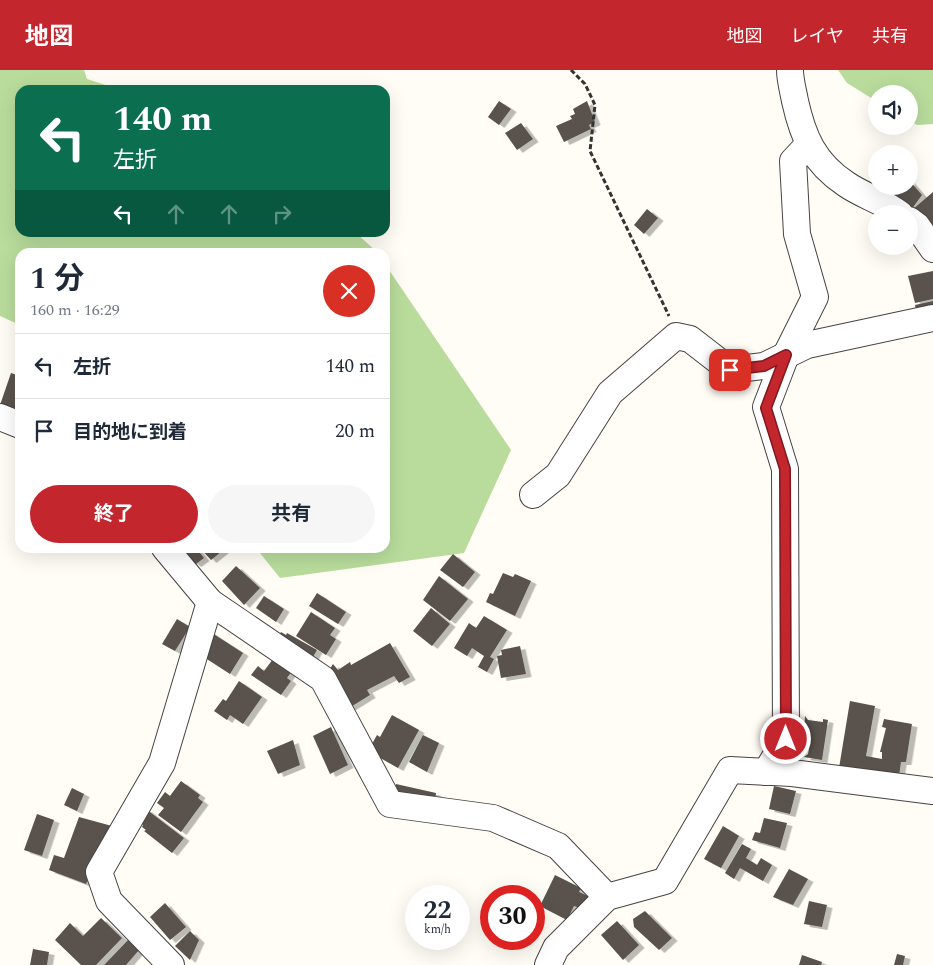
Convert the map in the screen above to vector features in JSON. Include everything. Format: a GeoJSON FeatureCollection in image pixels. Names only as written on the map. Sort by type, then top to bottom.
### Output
{"type":"FeatureCollection","features":[{"type":"Feature","properties":{"kind":"street"},"geometry":{"type":"LineString","coordinates":[[790,70],[800,126],[808,145],[818,159],[846,184],[888,205]]}},
{"type":"Feature","properties":{"kind":"street"},"geometry":{"type":"LineString","coordinates":[[766,772],[786,739],[785,469],[766,408],[786,355],[815,297],[796,234],[794,161],[808,145]]}},
{"type":"Feature","properties":{"kind":"street"},"geometry":{"type":"LineString","coordinates":[[918,227],[933,249]]}},
{"type":"Feature","properties":{"kind":"street"},"geometry":{"type":"LineString","coordinates":[[533,495],[558,474],[610,392],[676,336],[690,339],[730,370],[764,366],[807,345],[933,318]]}},
{"type":"Feature","properties":{"kind":"street"},"geometry":{"type":"LineString","coordinates":[[0,417],[15,423]]}},
{"type":"Feature","properties":{"kind":"street"},"geometry":{"type":"LineString","coordinates":[[169,553],[210,602],[323,680],[390,804],[493,818],[558,846],[607,897]]}},
{"type":"Feature","properties":{"kind":"street"},"geometry":{"type":"LineString","coordinates":[[171,965],[109,901],[98,872],[162,763],[210,602]]}},
{"type":"Feature","properties":{"kind":"street"},"geometry":{"type":"LineString","coordinates":[[548,965],[556,948],[607,897],[665,881],[730,770],[766,772],[933,791]]}},
{"type":"Feature","properties":{"kind":"path"},"geometry":{"type":"LineString","coordinates":[[571,70],[585,84],[595,105],[590,151],[671,319],[676,336]]}},
{"type":"Feature","properties":{"kind":"green space"},"geometry":{"type":"Polygon","coordinates":[[[0,70],[84,70],[87,79],[106,85],[15,85],[15,237],[360,237],[373,248],[15,248],[15,323],[0,316],[0,70]]]}},
{"type":"Feature","properties":{"kind":"green space"},"geometry":{"type":"Polygon","coordinates":[[[838,70],[933,70],[933,124],[918,125],[918,85],[868,85],[868,96],[847,83],[838,70]]]}},
{"type":"Feature","properties":{"kind":"green space"},"geometry":{"type":"Polygon","coordinates":[[[390,271],[511,450],[464,553],[280,578],[260,553],[390,553],[390,271]]]}},
{"type":"Feature","properties":{"kind":"building"},"geometry":{"type":"Polygon","coordinates":[[[499,101],[511,109],[499,125],[488,117],[499,101]]]}},
{"type":"Feature","properties":{"kind":"building"},"geometry":{"type":"Polygon","coordinates":[[[587,101],[595,122],[589,125],[591,129],[564,142],[556,126],[572,119],[570,116],[575,114],[573,109],[587,101]]]}},
{"type":"Feature","properties":{"kind":"building"},"geometry":{"type":"Polygon","coordinates":[[[521,123],[533,139],[517,150],[505,133],[521,123]]]}},
{"type":"Feature","properties":{"kind":"building"},"geometry":{"type":"Polygon","coordinates":[[[918,190],[922,195],[915,205],[905,205],[893,195],[918,195],[918,190]]]}},
{"type":"Feature","properties":{"kind":"building"},"geometry":{"type":"Polygon","coordinates":[[[933,192],[933,237],[918,218],[918,205],[933,192]]]}},
{"type":"Feature","properties":{"kind":"building"},"geometry":{"type":"Polygon","coordinates":[[[647,209],[658,218],[644,234],[634,225],[647,209]]]}},
{"type":"Feature","properties":{"kind":"building"},"geometry":{"type":"Polygon","coordinates":[[[933,271],[933,299],[915,303],[908,276],[933,271]]]}},
{"type":"Feature","properties":{"kind":"building"},"geometry":{"type":"Polygon","coordinates":[[[933,301],[933,316],[918,319],[915,305],[933,301]]]}},
{"type":"Feature","properties":{"kind":"building"},"geometry":{"type":"Polygon","coordinates":[[[11,373],[15,374],[15,410],[0,405],[11,373]]]}},
{"type":"Feature","properties":{"kind":"building"},"geometry":{"type":"Polygon","coordinates":[[[181,553],[200,553],[204,558],[196,564],[181,553]]]}},
{"type":"Feature","properties":{"kind":"building"},"geometry":{"type":"Polygon","coordinates":[[[205,553],[220,553],[211,560],[205,553]]]}},
{"type":"Feature","properties":{"kind":"building"},"geometry":{"type":"Polygon","coordinates":[[[453,554],[475,572],[463,587],[440,570],[453,554]]]}},
{"type":"Feature","properties":{"kind":"building"},"geometry":{"type":"Polygon","coordinates":[[[236,566],[260,588],[244,605],[222,581],[236,566]]]}},
{"type":"Feature","properties":{"kind":"building"},"geometry":{"type":"Polygon","coordinates":[[[503,573],[513,577],[515,574],[531,581],[515,616],[486,602],[490,593],[493,594],[503,573]]]}},
{"type":"Feature","properties":{"kind":"building"},"geometry":{"type":"Polygon","coordinates":[[[439,576],[468,599],[450,621],[423,600],[439,576]]]}},
{"type":"Feature","properties":{"kind":"building"},"geometry":{"type":"Polygon","coordinates":[[[317,593],[346,612],[338,624],[309,606],[317,593]]]}},
{"type":"Feature","properties":{"kind":"building"},"geometry":{"type":"Polygon","coordinates":[[[264,596],[284,609],[276,622],[256,608],[264,596]]]}},
{"type":"Feature","properties":{"kind":"building"},"geometry":{"type":"Polygon","coordinates":[[[431,608],[450,624],[432,646],[413,631],[431,608]]]}},
{"type":"Feature","properties":{"kind":"building"},"geometry":{"type":"Polygon","coordinates":[[[311,612],[335,628],[330,635],[336,639],[326,655],[296,636],[311,612]]]}},
{"type":"Feature","properties":{"kind":"building"},"geometry":{"type":"Polygon","coordinates":[[[484,616],[507,630],[490,657],[494,659],[487,672],[478,667],[484,656],[472,648],[467,656],[454,648],[469,623],[476,628],[484,616]]]}},
{"type":"Feature","properties":{"kind":"building"},"geometry":{"type":"Polygon","coordinates":[[[177,619],[190,627],[175,651],[162,644],[177,619]]]}},
{"type":"Feature","properties":{"kind":"building"},"geometry":{"type":"Polygon","coordinates":[[[209,631],[243,653],[230,674],[196,652],[209,631]]]}},
{"type":"Feature","properties":{"kind":"building"},"geometry":{"type":"Polygon","coordinates":[[[281,632],[286,635],[287,633],[317,650],[310,662],[276,641],[281,632]]]}},
{"type":"Feature","properties":{"kind":"building"},"geometry":{"type":"Polygon","coordinates":[[[390,643],[410,677],[399,683],[394,676],[367,690],[370,695],[341,713],[323,680],[333,664],[338,670],[350,662],[351,665],[390,643]]]}},
{"type":"Feature","properties":{"kind":"building"},"geometry":{"type":"Polygon","coordinates":[[[520,646],[526,674],[501,678],[497,656],[502,655],[501,650],[520,646]]]}},
{"type":"Feature","properties":{"kind":"building"},"geometry":{"type":"Polygon","coordinates":[[[276,655],[294,668],[287,678],[291,681],[281,695],[251,675],[258,666],[264,671],[276,655]]]}},
{"type":"Feature","properties":{"kind":"building"},"geometry":{"type":"Polygon","coordinates":[[[239,681],[262,697],[243,724],[230,715],[227,720],[214,711],[223,699],[226,701],[239,681]]]}},
{"type":"Feature","properties":{"kind":"building"},"geometry":{"type":"Polygon","coordinates":[[[850,701],[875,706],[866,756],[882,759],[882,752],[880,752],[886,728],[882,727],[884,719],[912,724],[906,762],[901,762],[899,776],[839,768],[850,701]]]}},
{"type":"Feature","properties":{"kind":"building"},"geometry":{"type":"Polygon","coordinates":[[[392,715],[419,730],[398,768],[368,751],[377,735],[380,737],[392,715]]]}},
{"type":"Feature","properties":{"kind":"building"},"geometry":{"type":"Polygon","coordinates":[[[805,716],[808,720],[823,722],[823,719],[828,720],[822,760],[804,757],[808,754],[809,749],[806,748],[809,730],[804,729],[805,716]]]}},
{"type":"Feature","properties":{"kind":"building"},"geometry":{"type":"Polygon","coordinates":[[[331,727],[348,765],[330,774],[313,736],[331,727]]]}},
{"type":"Feature","properties":{"kind":"building"},"geometry":{"type":"Polygon","coordinates":[[[423,735],[439,743],[427,772],[409,762],[423,735]]]}},
{"type":"Feature","properties":{"kind":"building"},"geometry":{"type":"Polygon","coordinates":[[[293,740],[300,765],[278,774],[267,751],[293,740]]]}},
{"type":"Feature","properties":{"kind":"building"},"geometry":{"type":"Polygon","coordinates":[[[181,781],[200,795],[198,798],[203,802],[181,832],[158,815],[164,808],[157,803],[165,792],[170,796],[181,781]]]}},
{"type":"Feature","properties":{"kind":"building"},"geometry":{"type":"Polygon","coordinates":[[[396,784],[436,793],[434,807],[393,801],[396,784]]]}},
{"type":"Feature","properties":{"kind":"building"},"geometry":{"type":"Polygon","coordinates":[[[774,786],[796,791],[790,814],[769,809],[774,786]]]}},
{"type":"Feature","properties":{"kind":"building"},"geometry":{"type":"Polygon","coordinates":[[[72,788],[84,794],[77,811],[64,805],[72,788]]]}},
{"type":"Feature","properties":{"kind":"building"},"geometry":{"type":"Polygon","coordinates":[[[146,809],[184,838],[172,853],[144,831],[146,830],[137,819],[146,809]]]}},
{"type":"Feature","properties":{"kind":"building"},"geometry":{"type":"Polygon","coordinates":[[[37,814],[54,820],[42,856],[24,850],[37,814]]]}},
{"type":"Feature","properties":{"kind":"building"},"geometry":{"type":"Polygon","coordinates":[[[79,817],[112,826],[86,884],[49,870],[54,855],[64,858],[79,817]]]}},
{"type":"Feature","properties":{"kind":"building"},"geometry":{"type":"Polygon","coordinates":[[[764,818],[787,823],[780,848],[752,840],[755,832],[760,833],[764,818]]]}},
{"type":"Feature","properties":{"kind":"building"},"geometry":{"type":"Polygon","coordinates":[[[723,826],[739,836],[721,868],[704,859],[723,826]]]}},
{"type":"Feature","properties":{"kind":"building"},"geometry":{"type":"Polygon","coordinates":[[[742,844],[751,849],[746,858],[757,865],[761,858],[772,865],[763,881],[740,868],[734,879],[725,873],[742,844]]]}},
{"type":"Feature","properties":{"kind":"building"},"geometry":{"type":"Polygon","coordinates":[[[789,869],[808,879],[793,905],[773,897],[789,869]]]}},
{"type":"Feature","properties":{"kind":"building"},"geometry":{"type":"Polygon","coordinates":[[[555,875],[581,888],[579,892],[595,899],[583,909],[574,906],[567,920],[545,909],[545,896],[555,875]]]}},
{"type":"Feature","properties":{"kind":"building"},"geometry":{"type":"Polygon","coordinates":[[[809,901],[827,905],[822,927],[804,924],[809,901]]]}},
{"type":"Feature","properties":{"kind":"building"},"geometry":{"type":"Polygon","coordinates":[[[165,903],[186,927],[170,940],[150,917],[165,903]]]}},
{"type":"Feature","properties":{"kind":"building"},"geometry":{"type":"Polygon","coordinates":[[[645,911],[672,938],[659,950],[634,927],[633,919],[645,911]]]}},
{"type":"Feature","properties":{"kind":"building"},"geometry":{"type":"Polygon","coordinates":[[[101,918],[122,938],[96,965],[81,965],[55,940],[70,923],[83,936],[101,918]]]}},
{"type":"Feature","properties":{"kind":"building"},"geometry":{"type":"Polygon","coordinates":[[[617,921],[639,945],[623,960],[601,935],[617,921]]]}},
{"type":"Feature","properties":{"kind":"building"},"geometry":{"type":"Polygon","coordinates":[[[190,931],[199,940],[190,960],[175,946],[190,931]]]}},
{"type":"Feature","properties":{"kind":"building"},"geometry":{"type":"Polygon","coordinates":[[[128,940],[140,949],[126,965],[104,965],[128,940]]]}},
{"type":"Feature","properties":{"kind":"building"},"geometry":{"type":"Polygon","coordinates":[[[33,949],[49,952],[47,965],[30,965],[33,949]]]}},
{"type":"Feature","properties":{"kind":"building"},"geometry":{"type":"Polygon","coordinates":[[[897,954],[905,956],[903,965],[894,965],[897,954]]]}},
{"type":"Feature","properties":{"kind":"building"},"geometry":{"type":"Polygon","coordinates":[[[802,955],[822,962],[821,965],[799,965],[802,955]]]}},
{"type":"Feature","properties":{"kind":"route"},"geometry":{"type":"LineString","coordinates":[[730,370],[764,366],[786,355],[766,408],[785,469],[786,739]]}}]}
